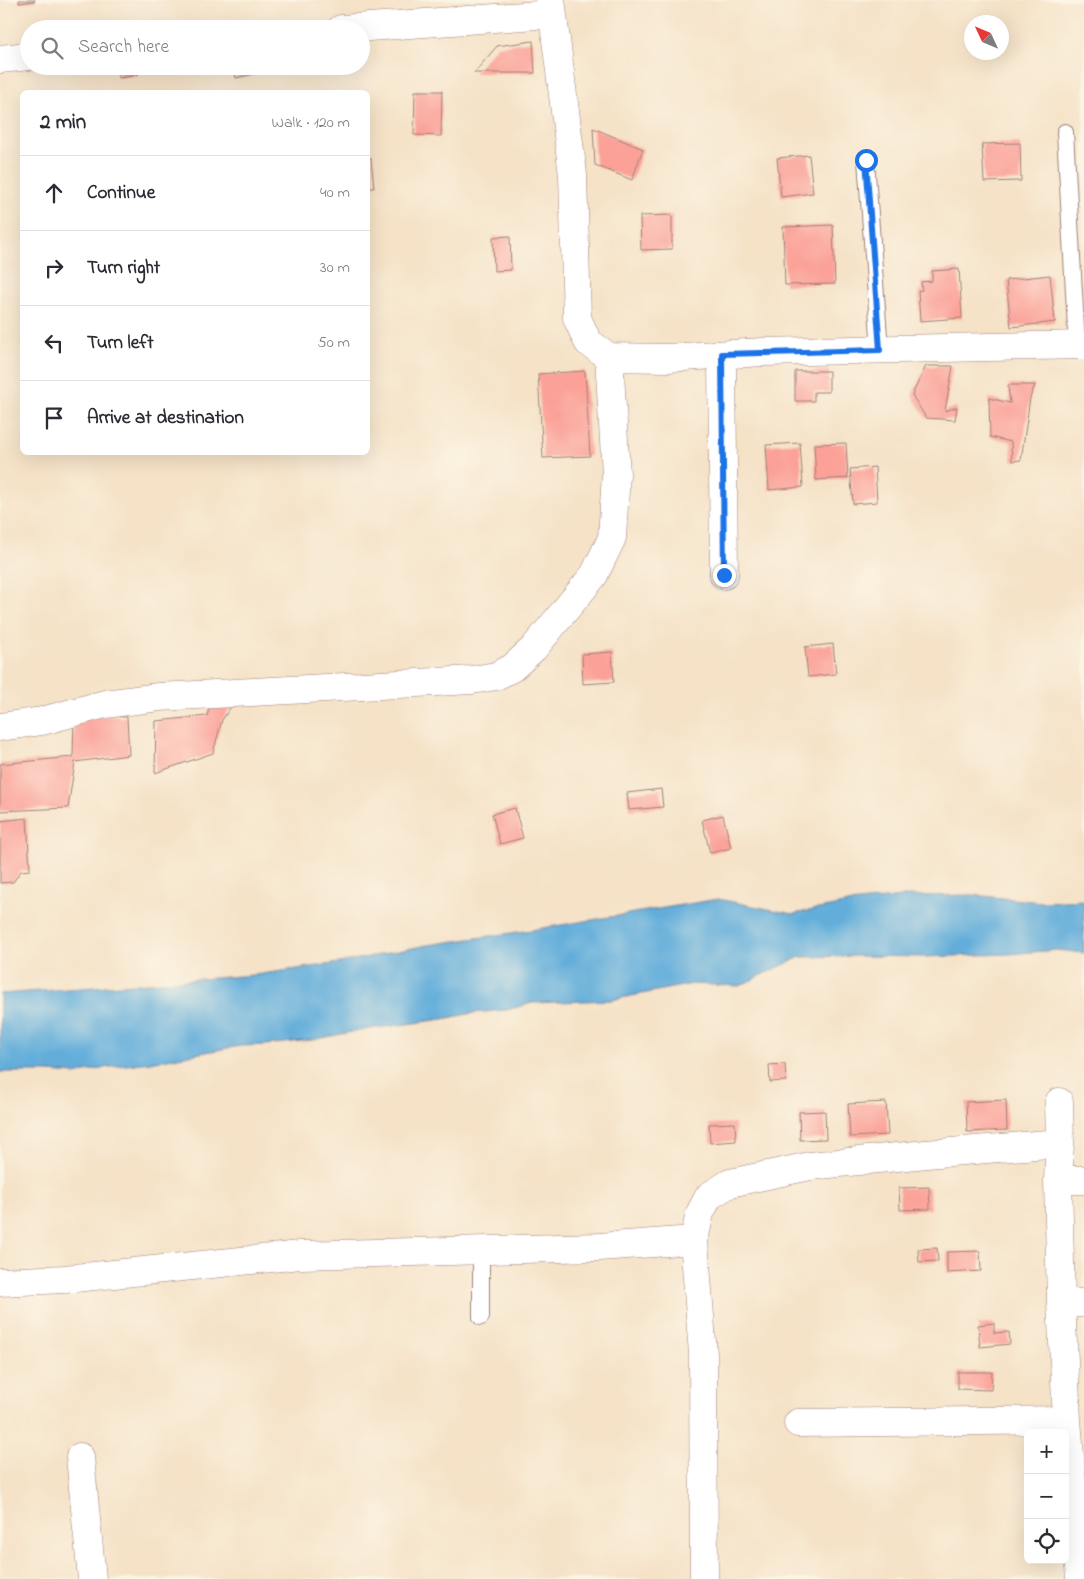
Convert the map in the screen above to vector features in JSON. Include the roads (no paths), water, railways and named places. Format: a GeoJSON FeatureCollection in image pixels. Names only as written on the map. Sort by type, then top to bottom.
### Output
{"type":"FeatureCollection","features":[{"type":"Feature","properties":{"kind":"street"},"geometry":{"type":"LineString","coordinates":[[370,26],[551,7],[572,175],[577,318],[588,342],[609,357],[667,358],[722,354],[1080,346]]}},
{"type":"Feature","properties":{"kind":"street"},"geometry":{"type":"LineString","coordinates":[[0,58],[20,57]]}},
{"type":"Feature","properties":{"kind":"street"},"geometry":{"type":"LineString","coordinates":[[722,354],[724,575]]}},
{"type":"Feature","properties":{"kind":"street"},"geometry":{"type":"LineString","coordinates":[[0,727],[42,721],[105,704],[159,697],[472,680],[496,676],[512,668],[534,648],[594,575],[612,538],[616,474],[609,357]]}},
{"type":"Feature","properties":{"kind":"street"},"geometry":{"type":"LineString","coordinates":[[1059,1102],[1060,1143],[1071,1180],[1074,1431],[1080,1579]]}},
{"type":"Feature","properties":{"kind":"street"},"geometry":{"type":"LineString","coordinates":[[704,1579],[703,1354],[694,1240],[700,1214],[709,1196],[730,1183],[810,1166],[1060,1143]]}},
{"type":"Feature","properties":{"kind":"street"},"geometry":{"type":"LineString","coordinates":[[0,1282],[65,1279],[300,1255],[599,1247],[694,1240]]}},
{"type":"Feature","properties":{"kind":"street"},"geometry":{"type":"LineString","coordinates":[[798,1423],[1074,1431]]}},
{"type":"Feature","properties":{"kind":"street"},"geometry":{"type":"LineString","coordinates":[[80,1457],[92,1579]]}},
{"type":"Feature","properties":{"kind":"lane"},"geometry":{"type":"LineString","coordinates":[[1065,132],[1080,346]]}},
{"type":"Feature","properties":{"kind":"lane"},"geometry":{"type":"LineString","coordinates":[[866,160],[880,350]]}},
{"type":"Feature","properties":{"kind":"lane"},"geometry":{"type":"LineString","coordinates":[[481,1250],[482,1317]]}},
{"type":"Feature","properties":{"kind":"water"},"geometry":{"type":"Polygon","coordinates":[[[973,895],[1042,902],[1084,900],[1084,953],[1056,950],[1009,954],[923,957],[800,957],[739,986],[692,984],[611,1000],[532,1003],[507,1010],[473,1013],[356,1031],[312,1040],[240,1046],[76,1074],[0,1072],[0,994],[254,975],[339,963],[427,945],[718,899],[793,914],[849,903],[910,896],[973,895]]]}}]}
